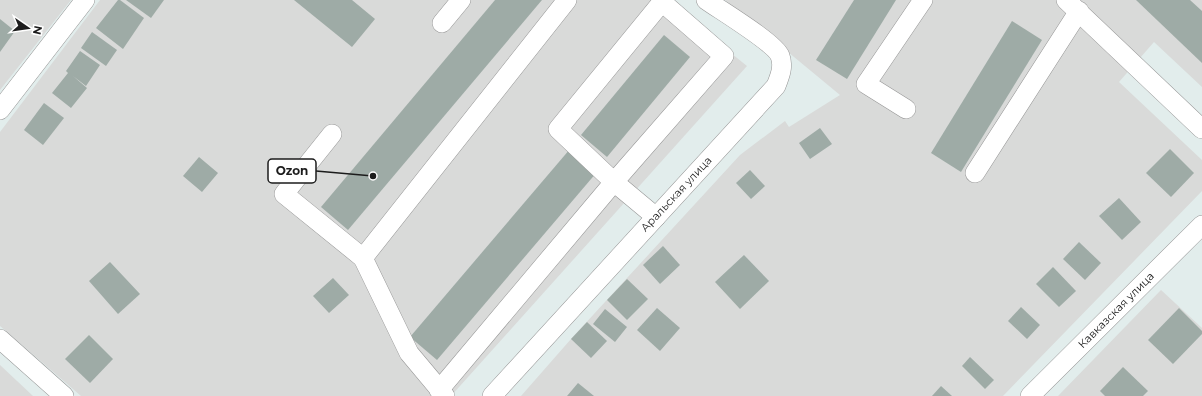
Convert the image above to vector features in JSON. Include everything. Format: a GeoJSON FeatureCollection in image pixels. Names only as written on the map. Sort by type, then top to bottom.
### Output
{"type":"FeatureCollection","features":[{"type":"Feature","properties":{"kind":"street"},"geometry":{"type":"LineString","coordinates":[[0,110],[85,0]]}},
{"type":"Feature","properties":{"kind":"street"},"geometry":{"type":"LineString","coordinates":[[442,23],[461,0]]}},
{"type":"Feature","properties":{"kind":"street"},"geometry":{"type":"LineString","coordinates":[[363,258],[567,0]]}},
{"type":"Feature","properties":{"kind":"street","name":"Аральская улица"},"geometry":{"type":"LineString","coordinates":[[492,396],[776,86],[782,71],[780,55],[768,41],[706,0]]}},
{"type":"Feature","properties":{"kind":"street"},"geometry":{"type":"LineString","coordinates":[[906,109],[866,84],[923,0]]}},
{"type":"Feature","properties":{"kind":"street"},"geometry":{"type":"LineString","coordinates":[[332,134],[284,194],[363,258],[409,353],[442,393],[614,182],[724,56],[662,2],[558,129],[614,182],[656,217]]}},
{"type":"Feature","properties":{"kind":"street"},"geometry":{"type":"LineString","coordinates":[[976,173],[1072,6],[1202,129]]}},
{"type":"Feature","properties":{"kind":"street","name":"Кавказская улица"},"geometry":{"type":"LineString","coordinates":[[1030,396],[1202,225]]}},
{"type":"Feature","properties":{"kind":"street"},"geometry":{"type":"LineString","coordinates":[[0,340],[64,396]]}},
{"type":"Feature","properties":{"kind":"shaded area"},"geometry":{"type":"Polygon","coordinates":[[[0,0],[71,0],[0,90],[0,0]]]}},
{"type":"Feature","properties":{"kind":"shaded area"},"geometry":{"type":"Polygon","coordinates":[[[100,0],[665,0],[747,66],[451,396],[81,396],[0,326],[0,132],[100,0]]]}},
{"type":"Feature","properties":{"kind":"shaded area"},"geometry":{"type":"Polygon","coordinates":[[[725,0],[1202,0],[1202,87],[1154,42],[1119,82],[1202,160],[1202,191],[1003,396],[521,396],[571,339],[740,155],[785,121],[789,127],[840,95],[725,0]]]}},
{"type":"Feature","properties":{"kind":"shaded area"},"geometry":{"type":"Polygon","coordinates":[[[1161,290],[1202,328],[1202,396],[1058,396],[1161,290]]]}},
{"type":"Feature","properties":{"kind":"shaded area"},"geometry":{"type":"Polygon","coordinates":[[[0,365],[33,396],[0,396],[0,365]]]}},
{"type":"Feature","properties":{"kind":"building"},"geometry":{"type":"Polygon","coordinates":[[[118,0],[144,18],[123,49],[96,28],[118,0]]]}},
{"type":"Feature","properties":{"kind":"building"},"geometry":{"type":"Polygon","coordinates":[[[126,0],[164,0],[151,18],[126,0]]]}},
{"type":"Feature","properties":{"kind":"building"},"geometry":{"type":"Polygon","coordinates":[[[294,0],[352,0],[375,19],[352,47],[294,0]]]}},
{"type":"Feature","properties":{"kind":"building"},"geometry":{"type":"Polygon","coordinates":[[[495,0],[542,0],[348,230],[321,207],[495,0]]]}},
{"type":"Feature","properties":{"kind":"building"},"geometry":{"type":"Polygon","coordinates":[[[854,0],[896,0],[847,79],[816,60],[854,0]]]}},
{"type":"Feature","properties":{"kind":"building"},"geometry":{"type":"Polygon","coordinates":[[[1136,0],[1190,0],[1202,11],[1202,63],[1136,0]]]}},
{"type":"Feature","properties":{"kind":"building"},"geometry":{"type":"Polygon","coordinates":[[[0,19],[15,31],[0,52],[0,19]]]}},
{"type":"Feature","properties":{"kind":"building"},"geometry":{"type":"Polygon","coordinates":[[[1012,21],[1042,40],[961,172],[931,153],[1012,21]]]}},
{"type":"Feature","properties":{"kind":"building"},"geometry":{"type":"Polygon","coordinates":[[[92,32],[117,50],[106,66],[81,48],[92,32]]]}},
{"type":"Feature","properties":{"kind":"building"},"geometry":{"type":"Polygon","coordinates":[[[664,35],[690,57],[607,157],[581,135],[664,35]]]}},
{"type":"Feature","properties":{"kind":"building"},"geometry":{"type":"Polygon","coordinates":[[[80,51],[100,65],[86,86],[73,76],[87,88],[71,108],[52,93],[68,73],[66,71],[80,51]]]}},
{"type":"Feature","properties":{"kind":"building"},"geometry":{"type":"Polygon","coordinates":[[[44,103],[64,118],[43,145],[24,130],[44,103]]]}},
{"type":"Feature","properties":{"kind":"building"},"geometry":{"type":"Polygon","coordinates":[[[820,128],[832,144],[810,159],[799,143],[820,128]]]}},
{"type":"Feature","properties":{"kind":"building"},"geometry":{"type":"Polygon","coordinates":[[[570,149],[597,172],[437,360],[410,337],[570,149]]]}},
{"type":"Feature","properties":{"kind":"building"},"geometry":{"type":"Polygon","coordinates":[[[1170,149],[1194,173],[1171,197],[1146,173],[1170,149]]]}},
{"type":"Feature","properties":{"kind":"building"},"geometry":{"type":"Polygon","coordinates":[[[199,157],[218,173],[202,192],[183,176],[199,157]]]}},
{"type":"Feature","properties":{"kind":"building"},"geometry":{"type":"Polygon","coordinates":[[[750,170],[765,186],[751,199],[736,183],[750,170]]]}},
{"type":"Feature","properties":{"kind":"building"},"geometry":{"type":"Polygon","coordinates":[[[1119,198],[1141,222],[1122,240],[1099,216],[1119,198]]]}},
{"type":"Feature","properties":{"kind":"building"},"geometry":{"type":"Polygon","coordinates":[[[1079,242],[1101,263],[1085,280],[1063,259],[1079,242]]]}},
{"type":"Feature","properties":{"kind":"building"},"geometry":{"type":"Polygon","coordinates":[[[663,246],[680,265],[660,284],[643,265],[663,246]]]}},
{"type":"Feature","properties":{"kind":"building"},"geometry":{"type":"Polygon","coordinates":[[[744,255],[769,281],[740,309],[715,282],[744,255]]]}},
{"type":"Feature","properties":{"kind":"building"},"geometry":{"type":"Polygon","coordinates":[[[110,262],[140,294],[118,314],[89,281],[110,262]]]}},
{"type":"Feature","properties":{"kind":"building"},"geometry":{"type":"Polygon","coordinates":[[[1053,267],[1076,291],[1059,307],[1036,284],[1053,267]]]}},
{"type":"Feature","properties":{"kind":"building"},"geometry":{"type":"Polygon","coordinates":[[[333,278],[349,295],[329,313],[313,296],[333,278]]]}},
{"type":"Feature","properties":{"kind":"building"},"geometry":{"type":"Polygon","coordinates":[[[627,279],[648,299],[627,320],[607,300],[627,279]]]}},
{"type":"Feature","properties":{"kind":"building"},"geometry":{"type":"Polygon","coordinates":[[[1021,307],[1040,325],[1027,339],[1008,321],[1021,307]]]}},
{"type":"Feature","properties":{"kind":"building"},"geometry":{"type":"Polygon","coordinates":[[[657,308],[680,328],[660,351],[637,330],[657,308]]]}},
{"type":"Feature","properties":{"kind":"building"},"geometry":{"type":"Polygon","coordinates":[[[1179,308],[1202,331],[1202,334],[1173,364],[1148,340],[1179,308]]]}},
{"type":"Feature","properties":{"kind":"building"},"geometry":{"type":"Polygon","coordinates":[[[605,309],[627,327],[615,342],[593,324],[605,309]]]}},
{"type":"Feature","properties":{"kind":"building"},"geometry":{"type":"Polygon","coordinates":[[[587,322],[607,341],[591,358],[571,339],[587,322]]]}},
{"type":"Feature","properties":{"kind":"building"},"geometry":{"type":"Polygon","coordinates":[[[89,335],[113,359],[90,383],[65,359],[89,335]]]}},
{"type":"Feature","properties":{"kind":"building"},"geometry":{"type":"Polygon","coordinates":[[[970,357],[994,380],[985,389],[962,366],[970,357]]]}},
{"type":"Feature","properties":{"kind":"building"},"geometry":{"type":"Polygon","coordinates":[[[1123,367],[1148,391],[1143,396],[1105,396],[1100,391],[1123,367]]]}},
{"type":"Feature","properties":{"kind":"building"},"geometry":{"type":"Polygon","coordinates":[[[578,383],[594,396],[567,396],[578,383]]]}},
{"type":"Feature","properties":{"kind":"building"},"geometry":{"type":"Polygon","coordinates":[[[941,386],[952,396],[932,396],[941,386]]]}},
{"type":"Feature","properties":{"kind":"place","name":"Ozon"},"geometry":{"type":"Point","coordinates":[373,176]}}]}
